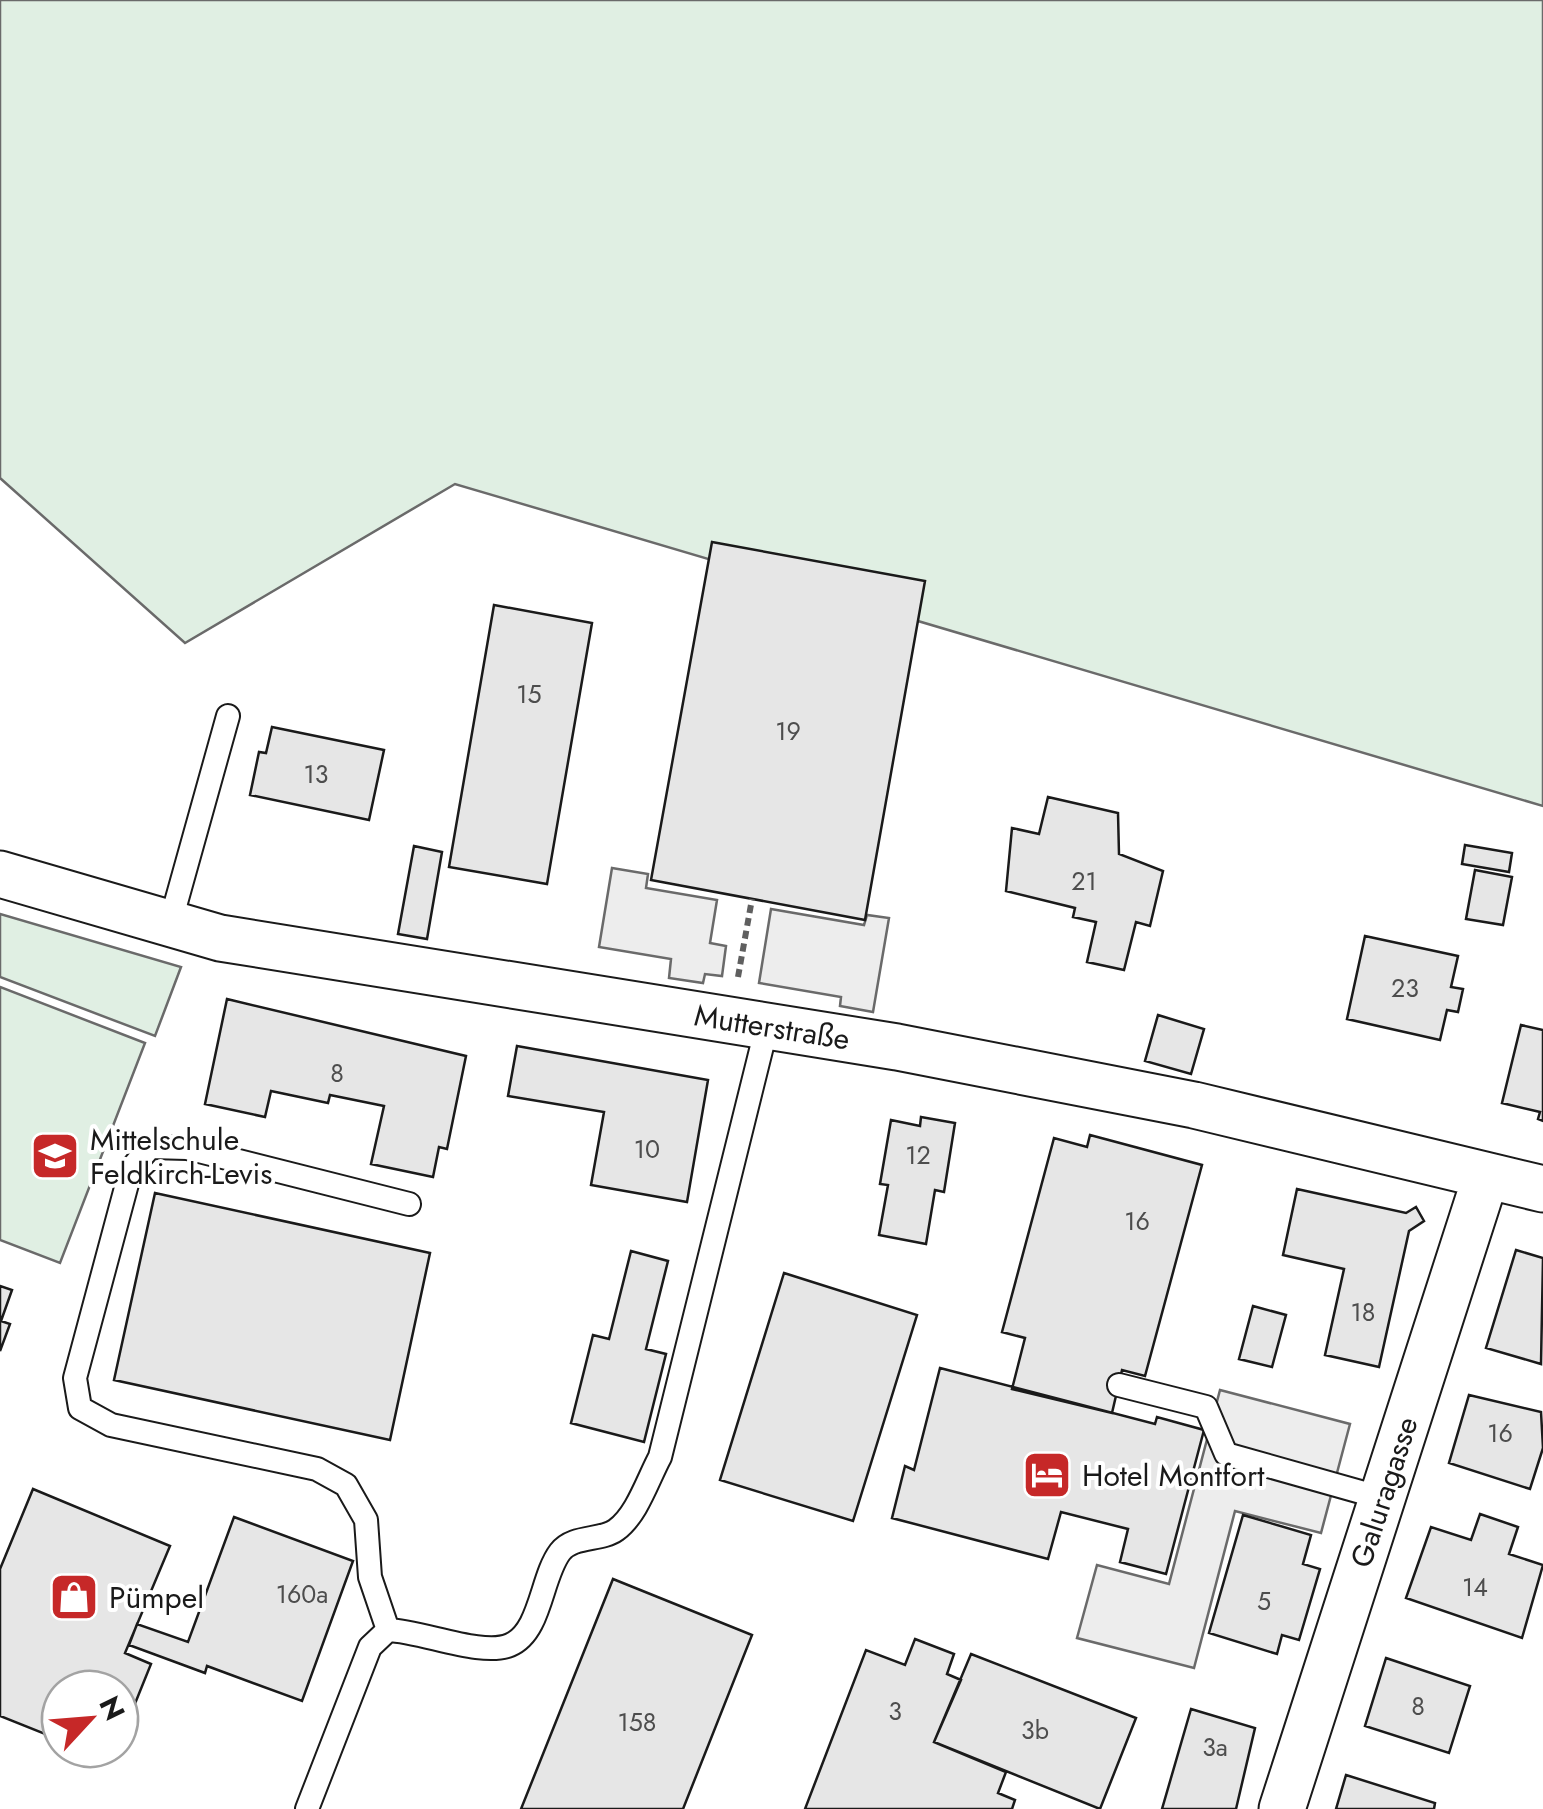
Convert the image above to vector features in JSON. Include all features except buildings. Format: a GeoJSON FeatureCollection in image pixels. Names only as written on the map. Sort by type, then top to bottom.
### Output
{"type":"FeatureCollection","features":[{"type":"Feature","properties":{"kind":"street","name":"Mutterstraße"},"geometry":{"type":"LineString","coordinates":[[0,874],[220,938],[748,1023],[1194,1105],[1543,1189]]}},
{"type":"Feature","properties":{"kind":"street","name":"Galuragasse"},"geometry":{"type":"LineString","coordinates":[[1282,1809],[1486,1176]]}},
{"type":"Feature","properties":{"kind":"lane"},"geometry":{"type":"LineString","coordinates":[[170,924],[228,716]]}},
{"type":"Feature","properties":{"kind":"lane"},"geometry":{"type":"LineString","coordinates":[[307,1809],[370,1646],[388,1630],[418,1631],[489,1649],[513,1645],[530,1624],[550,1568],[563,1547],[616,1530],[632,1510],[660,1457],[748,1023]]}},
{"type":"Feature","properties":{"kind":"lane"},"geometry":{"type":"LineString","coordinates":[[388,1630],[370,1577],[366,1520],[346,1485],[318,1469],[111,1425],[80,1408],[76,1378],[130,1169],[150,1146],[187,1148],[410,1204]]}},
{"type":"Feature","properties":{"kind":"lane"},"geometry":{"type":"LineString","coordinates":[[1119,1385],[1206,1407],[1226,1454],[1382,1498]]}},
{"type":"Feature","properties":{"kind":"path"},"geometry":{"type":"LineString","coordinates":[[748,1023],[752,899]]}},
{"type":"Feature","properties":{"kind":"green space"},"geometry":{"type":"Polygon","coordinates":[[[0,0],[1543,0],[1543,806],[455,484],[185,643],[0,478],[0,0]]]}},
{"type":"Feature","properties":{"kind":"green space"},"geometry":{"type":"Polygon","coordinates":[[[0,914],[181,967],[155,1036],[0,977],[0,914]]]}},
{"type":"Feature","properties":{"kind":"green space"},"geometry":{"type":"Polygon","coordinates":[[[0,987],[145,1043],[60,1263],[0,1240],[0,987]]]}},
{"type":"Feature","properties":{"kind":"shaded area"},"geometry":{"type":"Polygon","coordinates":[[[612,868],[648,874],[646,888],[717,900],[710,943],[726,946],[722,976],[705,974],[703,983],[669,978],[671,959],[599,947],[612,868]]]}},
{"type":"Feature","properties":{"kind":"shaded area"},"geometry":{"type":"Polygon","coordinates":[[[771,909],[864,925],[867,915],[889,918],[873,1012],[840,1006],[841,997],[759,983],[771,909]]]}},
{"type":"Feature","properties":{"kind":"shaded area"},"geometry":{"type":"Polygon","coordinates":[[[1220,1390],[1350,1424],[1321,1533],[1235,1511],[1194,1668],[1077,1638],[1097,1565],[1169,1584],[1220,1390]]]}},
{"type":"Feature","properties":{"kind":"place","name":"Mittelschule Feldkirch-Levis"},"geometry":{"type":"Point","coordinates":[55,1156]}},
{"type":"Feature","properties":{"kind":"place","name":"Hotel Montfort"},"geometry":{"type":"Point","coordinates":[1047,1475]}},
{"type":"Feature","properties":{"kind":"place","name":"Pümpel"},"geometry":{"type":"Point","coordinates":[74,1597]}}]}
